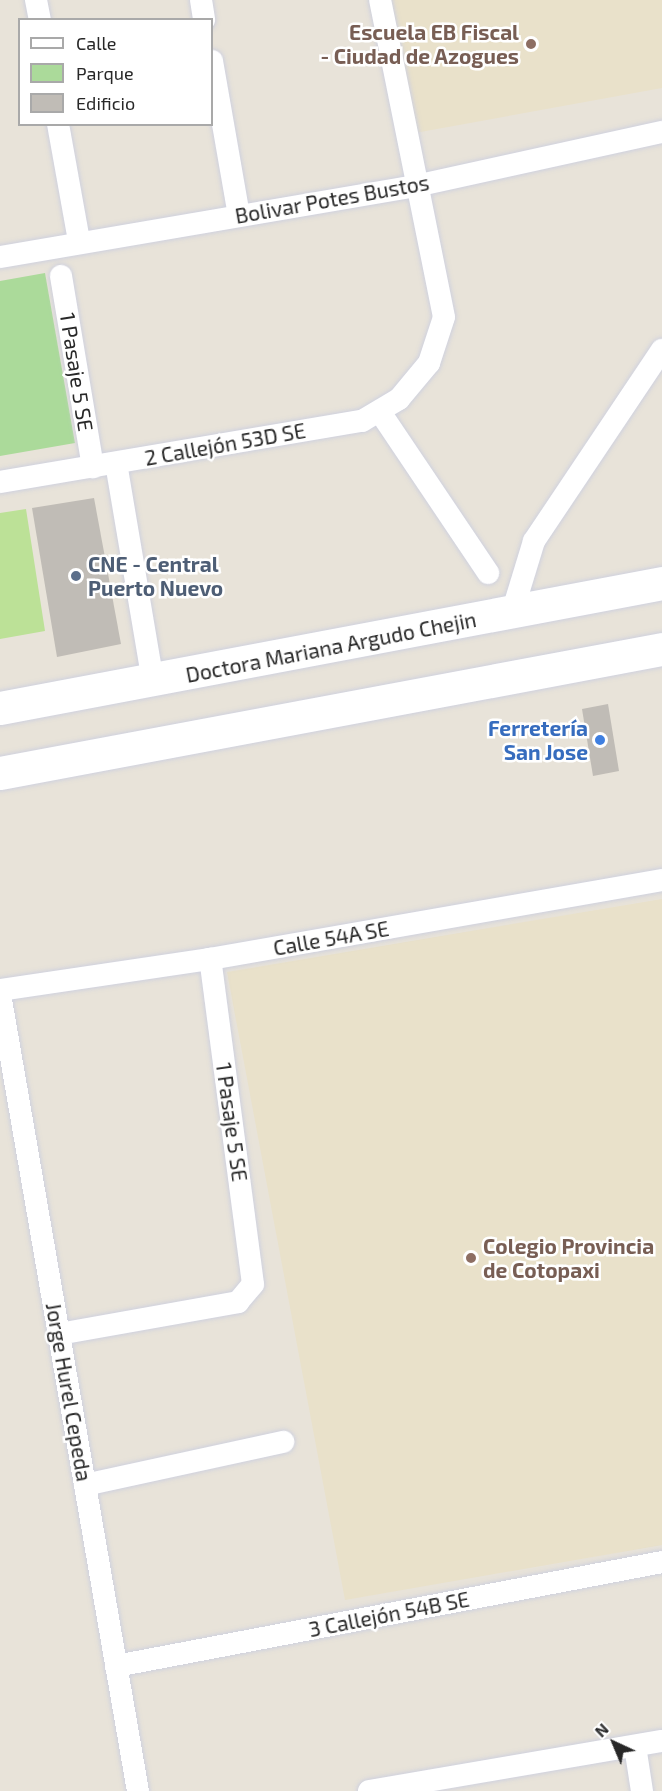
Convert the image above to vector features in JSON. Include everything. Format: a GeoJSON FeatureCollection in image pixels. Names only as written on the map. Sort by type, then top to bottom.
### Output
{"type":"FeatureCollection","features":[{"type":"Feature","properties":{"kind":"main road","name":"Doctora Mariana Argudo Chejin"},"geometry":{"type":"LineString","coordinates":[[0,708],[153,682],[662,583]]}},
{"type":"Feature","properties":{"kind":"main road"},"geometry":{"type":"LineString","coordinates":[[0,773],[662,649]]}},
{"type":"Feature","properties":{"kind":"street"},"geometry":{"type":"LineString","coordinates":[[36,0],[40,18]]}},
{"type":"Feature","properties":{"kind":"street"},"geometry":{"type":"LineString","coordinates":[[201,0],[204,18]]}},
{"type":"Feature","properties":{"kind":"street"},"geometry":{"type":"LineString","coordinates":[[380,0],[417,186]]}},
{"type":"Feature","properties":{"kind":"street"},"geometry":{"type":"LineString","coordinates":[[213,67],[239,215]]}},
{"type":"Feature","properties":{"kind":"street"},"geometry":{"type":"LineString","coordinates":[[58,126],[79,241]]}},
{"type":"Feature","properties":{"kind":"street","name":"Bolivar Potes Bustos"},"geometry":{"type":"LineString","coordinates":[[0,256],[417,186],[662,132]]}},
{"type":"Feature","properties":{"kind":"street","name":"2 Callejón 53D SE"},"geometry":{"type":"LineString","coordinates":[[0,482],[362,421],[399,399],[429,363],[444,317],[417,186]]}},
{"type":"Feature","properties":{"kind":"street","name":"1 Pasaje 5 SE"},"geometry":{"type":"LineString","coordinates":[[61,276],[93,467]]}},
{"type":"Feature","properties":{"kind":"street"},"geometry":{"type":"LineString","coordinates":[[512,613],[534,542],[662,350]]}},
{"type":"Feature","properties":{"kind":"street"},"geometry":{"type":"LineString","coordinates":[[380,412],[488,573]]}},
{"type":"Feature","properties":{"kind":"street"},"geometry":{"type":"LineString","coordinates":[[116,463],[153,682]]}},
{"type":"Feature","properties":{"kind":"street","name":"Calle 54A SE"},"geometry":{"type":"LineString","coordinates":[[0,992],[210,959],[662,880]]}},
{"type":"Feature","properties":{"kind":"street","name":"1 Pasaje 5 SE"},"geometry":{"type":"LineString","coordinates":[[59,1334],[238,1302],[253,1284],[210,959]]}},
{"type":"Feature","properties":{"kind":"street","name":"Jorge Hurel Cepeda"},"geometry":{"type":"LineString","coordinates":[[0,992],[8,1089],[59,1334],[138,1791]]}},
{"type":"Feature","properties":{"kind":"street"},"geometry":{"type":"LineString","coordinates":[[85,1485],[283,1442]]}},
{"type":"Feature","properties":{"kind":"street","name":"3 Callejón 54B SE"},"geometry":{"type":"LineString","coordinates":[[116,1666],[662,1562]]}},
{"type":"Feature","properties":{"kind":"street"},"geometry":{"type":"LineString","coordinates":[[369,1791],[662,1742]]}},
{"type":"Feature","properties":{"kind":"street"},"geometry":{"type":"LineString","coordinates":[[635,1746],[642,1791]]}},
{"type":"Feature","properties":{"kind":"shaded area","name":"Escuela EB Fiscal - Ciudad de Azogues"},"geometry":{"type":"Polygon","coordinates":[[[392,0],[662,0],[662,88],[415,133],[392,0]]]}},
{"type":"Feature","properties":{"kind":"shaded area","name":"Colegio Provincia de Cotopaxi"},"geometry":{"type":"Polygon","coordinates":[[[662,899],[662,1545],[345,1600],[227,972],[662,899]]]}},
{"type":"Feature","properties":{"kind":"green space"},"geometry":{"type":"Polygon","coordinates":[[[45,273],[75,443],[0,456],[0,281],[45,273]]]}},
{"type":"Feature","properties":{"kind":"green space"},"geometry":{"type":"Polygon","coordinates":[[[26,509],[45,631],[0,639],[0,513],[26,509]]]}},
{"type":"Feature","properties":{"kind":"building","name":"CNE - Central Puerto Nuevo"},"geometry":{"type":"Polygon","coordinates":[[[94,498],[121,644],[57,657],[32,508],[94,498]]]}},
{"type":"Feature","properties":{"kind":"building","name":"Ferretería San Jose"},"geometry":{"type":"Polygon","coordinates":[[[608,704],[619,771],[593,776],[582,709],[608,704]]]}},
{"type":"Feature","properties":{"kind":"place","name":"Escuela EB Fiscal - Ciudad de Azogues"},"geometry":{"type":"Point","coordinates":[531,44]}},
{"type":"Feature","properties":{"kind":"place","name":"CNE - Central Puerto Nuevo"},"geometry":{"type":"Point","coordinates":[76,576]}},
{"type":"Feature","properties":{"kind":"place","name":"Ferretería San Jose"},"geometry":{"type":"Point","coordinates":[600,740]}},
{"type":"Feature","properties":{"kind":"place","name":"Colegio Provincia de Cotopaxi"},"geometry":{"type":"Point","coordinates":[471,1258]}}]}
